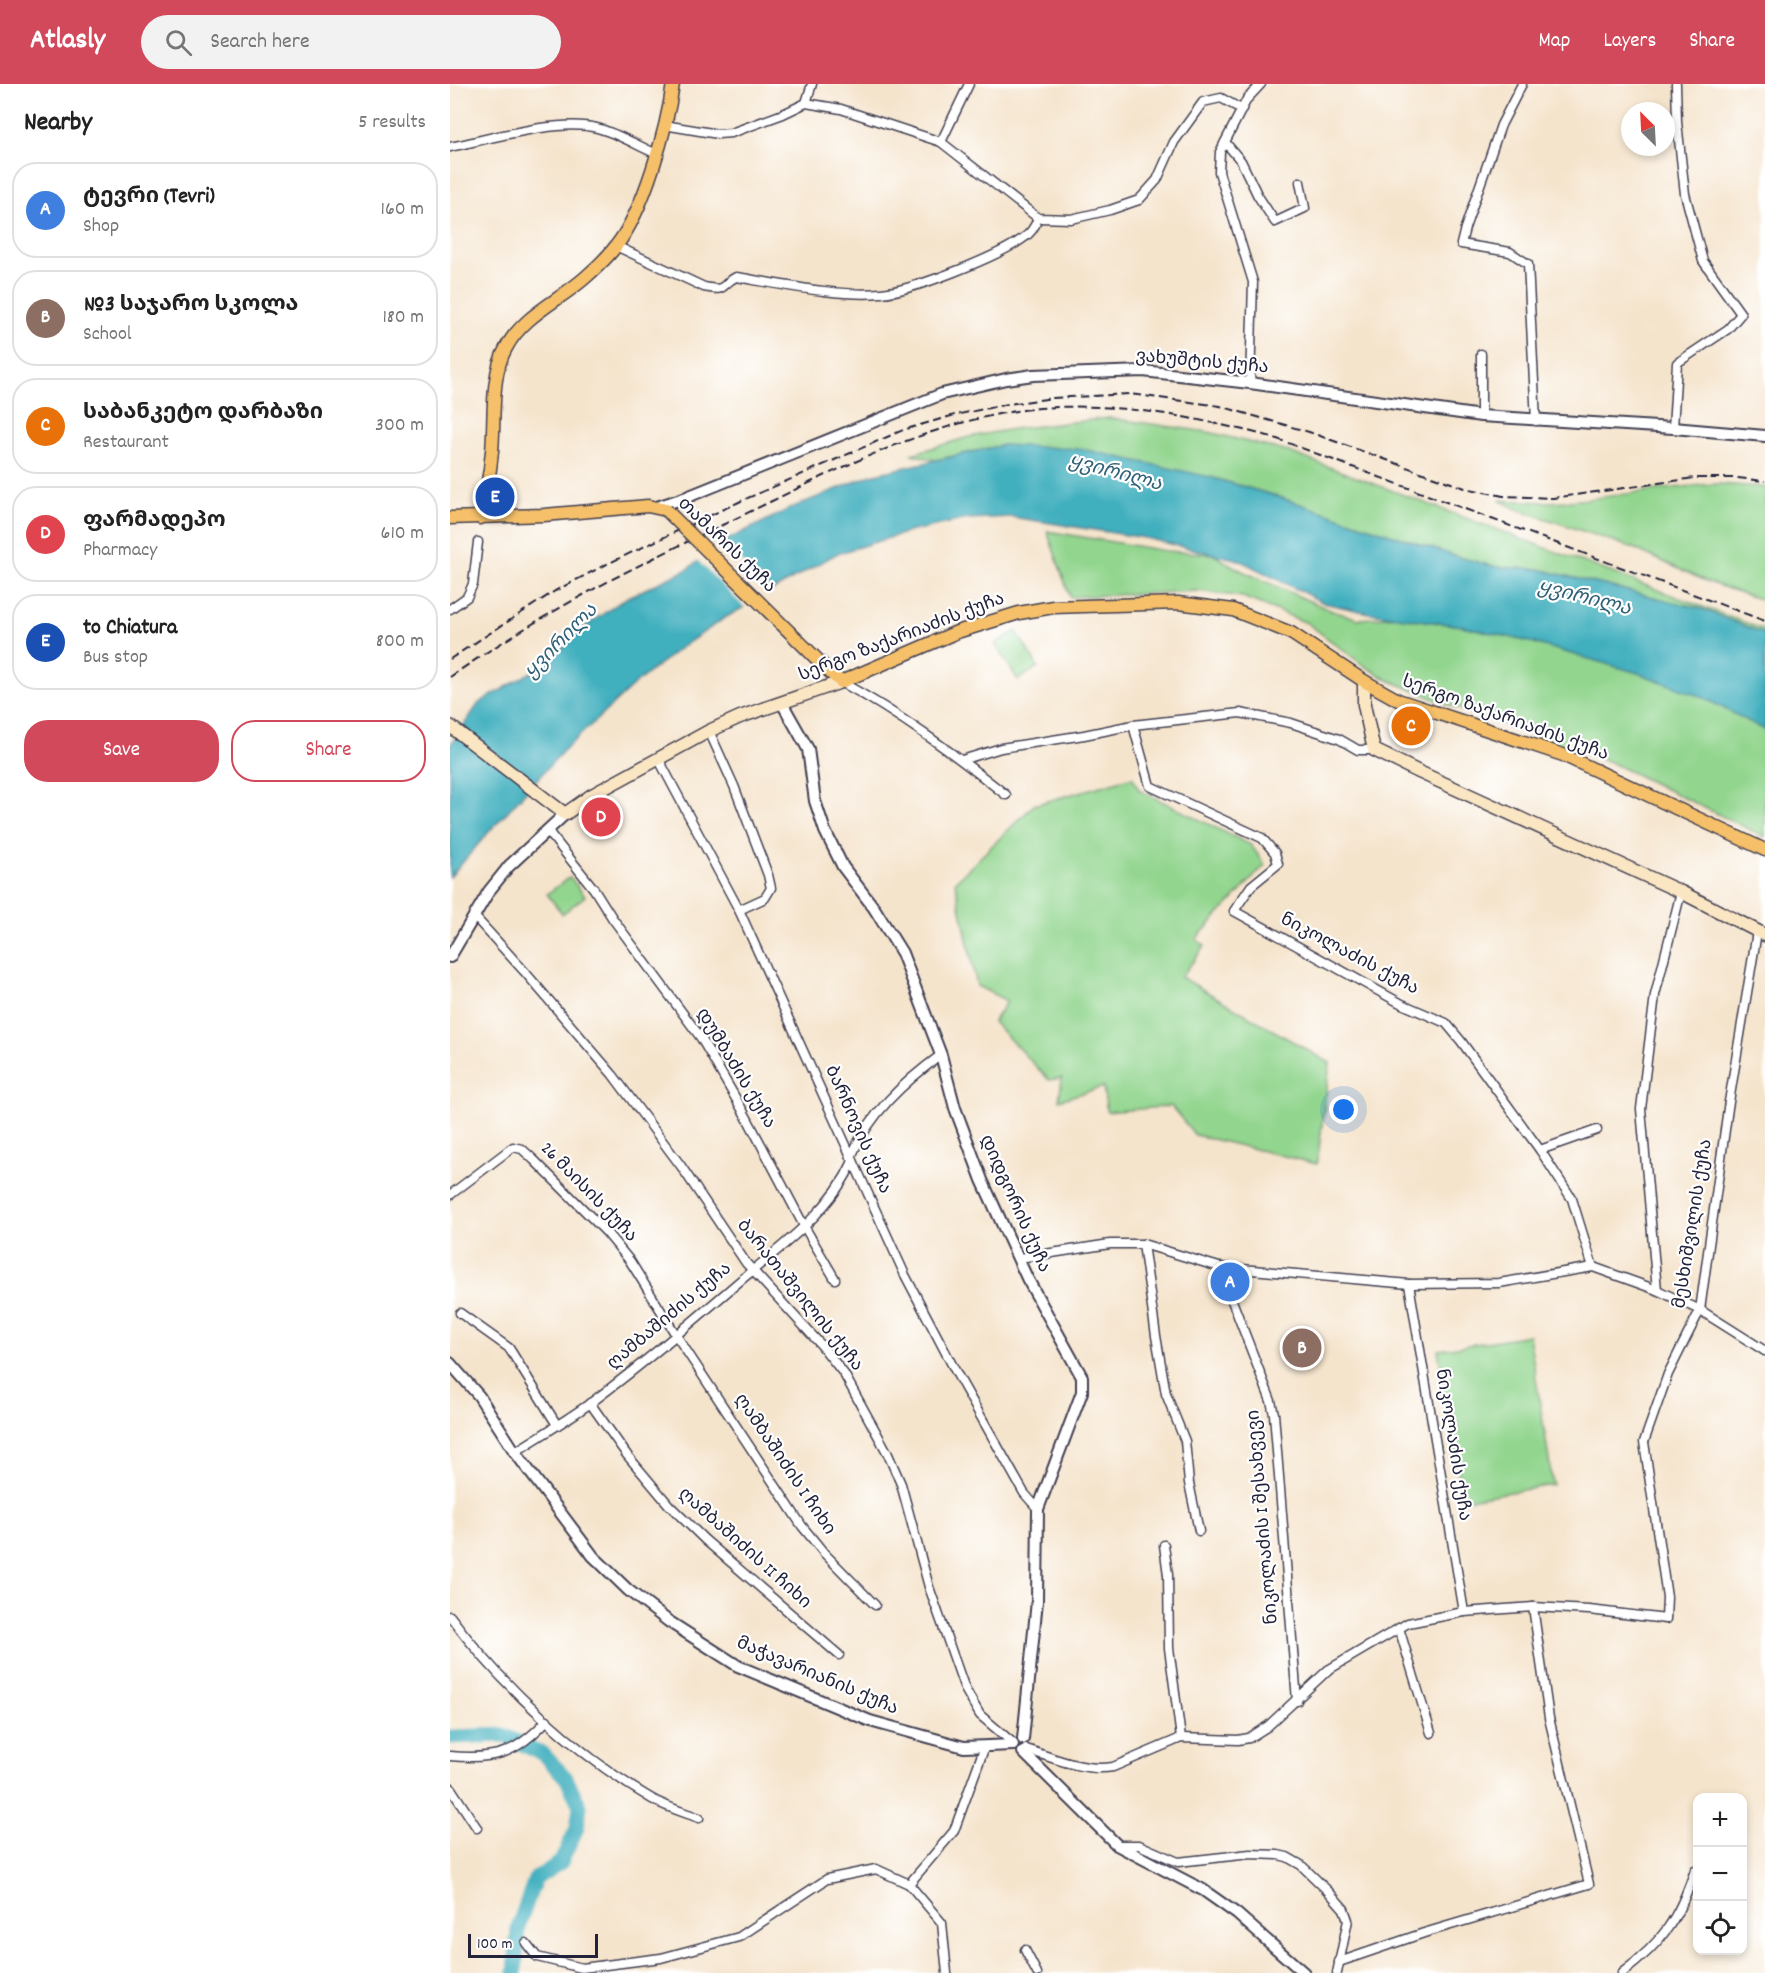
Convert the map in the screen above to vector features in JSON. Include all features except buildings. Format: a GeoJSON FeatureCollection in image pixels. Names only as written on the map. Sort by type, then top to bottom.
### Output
{"type":"FeatureCollection","features":[{"type":"Feature","properties":{"kind":"main road"},"geometry":{"type":"LineString","coordinates":[[480,518],[487,495],[497,378],[505,349],[513,336],[540,311],[586,277],[616,246],[632,220],[646,187],[671,102],[673,84]]}},
{"type":"Feature","properties":{"kind":"main road","name":"თამარის ქუჩა"},"geometry":{"type":"LineString","coordinates":[[450,518],[480,518],[648,506],[661,509],[841,682]]}},
{"type":"Feature","properties":{"kind":"main road","name":"სერგო ზაქარიაძის ქუჩა"},"geometry":{"type":"LineString","coordinates":[[565,814],[592,795],[709,731],[740,717],[841,682],[957,632],[1019,613],[1053,607],[1178,603],[1233,610],[1291,633],[1364,681],[1398,700],[1563,755],[1765,850]]}},
{"type":"Feature","properties":{"kind":"main road"},"geometry":{"type":"LineString","coordinates":[[1364,681],[1364,705],[1374,750],[1681,892],[1761,934]]}},
{"type":"Feature","properties":{"kind":"main road"},"geometry":{"type":"LineString","coordinates":[[450,726],[565,814]]}},
{"type":"Feature","properties":{"kind":"street"},"geometry":{"type":"LineString","coordinates":[[806,103],[812,84]]}},
{"type":"Feature","properties":{"kind":"street"},"geometry":{"type":"LineString","coordinates":[[941,142],[969,84]]}},
{"type":"Feature","properties":{"kind":"street"},"geometry":{"type":"LineString","coordinates":[[1250,383],[1253,282],[1219,172],[1220,152],[1247,99],[1261,84]]}},
{"type":"Feature","properties":{"kind":"street"},"geometry":{"type":"LineString","coordinates":[[1522,84],[1501,125],[1464,228],[1461,244],[1510,252],[1528,264],[1536,421]]}},
{"type":"Feature","properties":{"kind":"street"},"geometry":{"type":"LineString","coordinates":[[1673,428],[1677,363],[1728,328],[1741,314],[1703,261],[1685,194],[1677,122],[1676,84]]}},
{"type":"Feature","properties":{"kind":"street"},"geometry":{"type":"LineString","coordinates":[[664,125],[718,134],[730,133],[806,103],[841,109],[941,142],[1038,218],[1071,219],[1110,210],[1139,200],[1157,180],[1174,142],[1203,102],[1221,98],[1241,109]]}},
{"type":"Feature","properties":{"kind":"street"},"geometry":{"type":"LineString","coordinates":[[450,147],[553,126],[577,125],[598,128],[657,154]]}},
{"type":"Feature","properties":{"kind":"street"},"geometry":{"type":"LineString","coordinates":[[1225,142],[1241,161],[1258,196],[1275,222],[1305,208],[1300,182]]}},
{"type":"Feature","properties":{"kind":"street"},"geometry":{"type":"LineString","coordinates":[[616,246],[704,287],[715,289],[724,288],[736,278],[833,292],[881,294],[944,275],[989,256],[1022,239],[1034,229],[1038,218]]}},
{"type":"Feature","properties":{"kind":"street"},"geometry":{"type":"LineString","coordinates":[[1481,354],[1481,416]]}},
{"type":"Feature","properties":{"kind":"street","name":"ვახუშტის ქუჩა"},"geometry":{"type":"LineString","coordinates":[[661,509],[942,394],[1033,375],[1143,371],[1250,383],[1481,416],[1765,436]]}},
{"type":"Feature","properties":{"kind":"street"},"geometry":{"type":"LineString","coordinates":[[450,609],[467,597],[473,584],[478,542]]}},
{"type":"Feature","properties":{"kind":"street"},"geometry":{"type":"LineString","coordinates":[[841,682],[885,706],[962,760],[1006,795]]}},
{"type":"Feature","properties":{"kind":"street","name":"დიდგორის ქუჩა"},"geometry":{"type":"LineString","coordinates":[[782,703],[808,749],[815,801],[825,831],[843,867],[874,908],[902,953],[941,1055],[955,1108],[982,1180],[1027,1278],[1072,1355],[1084,1385],[1038,1509],[1037,1601],[1020,1746]]}},
{"type":"Feature","properties":{"kind":"street"},"geometry":{"type":"LineString","coordinates":[[962,760],[1001,748],[1084,735],[1133,724],[1240,713],[1291,723],[1339,740],[1358,750],[1374,750]]}},
{"type":"Feature","properties":{"kind":"street","name":"ნიკოლაძის ქუჩა"},"geometry":{"type":"LineString","coordinates":[[1133,724],[1150,786],[1262,838],[1275,853],[1278,864],[1251,886],[1234,911],[1402,1004],[1446,1023],[1540,1150],[1572,1199],[1593,1268]]}},
{"type":"Feature","properties":{"kind":"street"},"geometry":{"type":"LineString","coordinates":[[709,731],[734,786],[771,888],[765,898],[739,910]]}},
{"type":"Feature","properties":{"kind":"street","name":"ბარნოვის ქუჩა"},"geometry":{"type":"LineString","coordinates":[[658,758],[739,910],[905,1275],[958,1376],[1024,1493],[1038,1509]]}},
{"type":"Feature","properties":{"kind":"street"},"geometry":{"type":"LineString","coordinates":[[450,957],[489,891],[509,866],[565,814]]}},
{"type":"Feature","properties":{"kind":"street","name":"დუმბაძის ქუჩა"},"geometry":{"type":"LineString","coordinates":[[547,830],[594,889],[613,919],[701,1038],[835,1279]]}},
{"type":"Feature","properties":{"kind":"street"},"geometry":{"type":"LineString","coordinates":[[1658,1290],[1641,1109],[1655,995],[1681,892]]}},
{"type":"Feature","properties":{"kind":"street","name":"ბარათაშვილის ქუჩა"},"geometry":{"type":"LineString","coordinates":[[474,916],[524,970],[613,1075],[681,1166],[753,1270],[839,1368],[879,1437],[901,1484],[929,1587],[965,1689],[980,1715],[1020,1746]]}},
{"type":"Feature","properties":{"kind":"street","name":"მესხიშვილის ქუჩა"},"geometry":{"type":"LineString","coordinates":[[1533,1607],[1589,1610],[1666,1619],[1667,1598],[1644,1442],[1668,1374],[1700,1310],[1728,1108],[1761,934]]}},
{"type":"Feature","properties":{"kind":"street","name":"ღამბაშიძის ქუჩა"},"geometry":{"type":"LineString","coordinates":[[515,1452],[590,1403],[676,1335],[804,1226],[836,1191],[852,1159],[855,1146],[883,1105],[941,1055]]}},
{"type":"Feature","properties":{"kind":"street"},"geometry":{"type":"LineString","coordinates":[[1540,1150],[1597,1130]]}},
{"type":"Feature","properties":{"kind":"street","name":"26 მაისის ქუჩა"},"geometry":{"type":"LineString","coordinates":[[450,1195],[513,1147],[522,1149],[621,1248],[676,1335]]}},
{"type":"Feature","properties":{"kind":"street"},"geometry":{"type":"LineString","coordinates":[[1019,1258],[1110,1244],[1143,1244],[1219,1267],[1409,1284],[1499,1283],[1593,1268],[1658,1290],[1700,1310],[1765,1351]]}},
{"type":"Feature","properties":{"kind":"street"},"geometry":{"type":"LineString","coordinates":[[1143,1244],[1155,1336],[1166,1394],[1185,1441],[1189,1483],[1199,1531]]}},
{"type":"Feature","properties":{"kind":"street","name":"ნიკოლაძის I შესახვევი"},"geometry":{"type":"LineString","coordinates":[[1219,1267],[1274,1414],[1297,1701]]}},
{"type":"Feature","properties":{"kind":"street","name":"ნიკოლაძის ქუჩა"},"geometry":{"type":"LineString","coordinates":[[1409,1284],[1464,1612]]}},
{"type":"Feature","properties":{"kind":"street"},"geometry":{"type":"LineString","coordinates":[[460,1313],[510,1348],[557,1425]]}},
{"type":"Feature","properties":{"kind":"street","name":"ღამბაშიძის I ჩიხი"},"geometry":{"type":"LineString","coordinates":[[676,1335],[802,1526],[824,1553],[875,1605]]}},
{"type":"Feature","properties":{"kind":"street","name":"მაჭავარიანის ქუჩა"},"geometry":{"type":"LineString","coordinates":[[450,1363],[479,1395],[515,1452],[593,1556],[628,1590],[668,1621],[738,1666],[870,1721],[964,1747],[1020,1746]]}},
{"type":"Feature","properties":{"kind":"street","name":"ღამბაშიძის II ჩიხი"},"geometry":{"type":"LineString","coordinates":[[590,1403],[633,1462],[669,1505],[705,1540],[839,1655]]}},
{"type":"Feature","properties":{"kind":"street"},"geometry":{"type":"LineString","coordinates":[[1164,1545],[1168,1575],[1169,1648],[1181,1738]]}},
{"type":"Feature","properties":{"kind":"street"},"geometry":{"type":"LineString","coordinates":[[1020,1746],[1063,1762],[1105,1769],[1181,1738],[1238,1740],[1249,1738],[1268,1726],[1328,1670],[1399,1628],[1420,1620],[1464,1612],[1533,1607],[1549,1718],[1589,1884],[1424,1933],[1339,1962]]}},
{"type":"Feature","properties":{"kind":"street"},"geometry":{"type":"LineString","coordinates":[[450,1616],[505,1681],[603,1767],[654,1800],[699,1818]]}},
{"type":"Feature","properties":{"kind":"street"},"geometry":{"type":"LineString","coordinates":[[1399,1628],[1431,1733]]}},
{"type":"Feature","properties":{"kind":"street"},"geometry":{"type":"LineString","coordinates":[[450,1756],[486,1758],[515,1748],[527,1740],[547,1720]]}},
{"type":"Feature","properties":{"kind":"street"},"geometry":{"type":"LineString","coordinates":[[909,1884],[954,1831],[985,1746]]}},
{"type":"Feature","properties":{"kind":"street"},"geometry":{"type":"LineString","coordinates":[[1020,1746],[1117,1845],[1203,1890],[1237,1914],[1304,1973]]}},
{"type":"Feature","properties":{"kind":"street"},"geometry":{"type":"LineString","coordinates":[[450,1787],[477,1828]]}},
{"type":"Feature","properties":{"kind":"street"},"geometry":{"type":"LineString","coordinates":[[1117,1845],[1139,1845],[1178,1862],[1250,1854],[1278,1855],[1293,1860],[1323,1886],[1346,1913],[1348,1920],[1337,1973]]}},
{"type":"Feature","properties":{"kind":"street"},"geometry":{"type":"LineString","coordinates":[[526,1943],[537,1957],[582,1968],[661,1958],[739,1937],[827,1879],[876,1869],[909,1884],[942,1923],[947,1973]]}},
{"type":"Feature","properties":{"kind":"street"},"geometry":{"type":"LineString","coordinates":[[1622,1973],[1652,1949],[1669,1928],[1693,1876]]}},
{"type":"Feature","properties":{"kind":"street"},"geometry":{"type":"LineString","coordinates":[[1025,1950],[1037,1973]]}},
{"type":"Feature","properties":{"kind":"green space"},"geometry":{"type":"Polygon","coordinates":[[[1109,418],[1208,432],[1289,452],[1765,630],[1765,634],[1702,609],[1538,569],[1497,567],[1458,557],[1276,496],[1210,477],[1003,445],[935,460],[912,454],[969,437],[1013,429],[1109,418]]]}},
{"type":"Feature","properties":{"kind":"green space"},"geometry":{"type":"Polygon","coordinates":[[[1717,484],[1765,487],[1765,601],[1708,582],[1633,548],[1517,509],[1499,500],[1569,501],[1717,484]]]}},
{"type":"Feature","properties":{"kind":"green space"},"geometry":{"type":"Polygon","coordinates":[[[1047,531],[1166,551],[1212,554],[1242,571],[1332,611],[1359,619],[1400,616],[1533,634],[1765,710],[1765,837],[1610,762],[1454,707],[1388,680],[1363,665],[1307,623],[1243,597],[1198,591],[1070,597],[1047,531]]]}},
{"type":"Feature","properties":{"kind":"green space"},"geometry":{"type":"Polygon","coordinates":[[[1016,631],[1038,667],[1018,680],[995,644],[1016,631]]]}},
{"type":"Feature","properties":{"kind":"green space"},"geometry":{"type":"Polygon","coordinates":[[[1133,777],[1139,790],[1251,845],[1265,865],[1196,939],[1205,946],[1181,977],[1330,1063],[1317,1164],[1195,1135],[1171,1106],[1107,1112],[1103,1087],[1059,1100],[1062,1078],[1049,1080],[993,1022],[1007,1001],[977,986],[955,882],[1034,805],[1133,777]]]}},
{"type":"Feature","properties":{"kind":"green space"},"geometry":{"type":"Polygon","coordinates":[[[570,877],[585,896],[562,914],[547,894],[570,877]]]}},
{"type":"Feature","properties":{"kind":"green space"},"geometry":{"type":"Polygon","coordinates":[[[1529,1335],[1553,1485],[1463,1500],[1438,1350],[1529,1335]]]}},
{"type":"Feature","properties":{"kind":"water","name":"ყვირილა"},"geometry":{"type":"Polygon","coordinates":[[[1003,445],[1082,449],[1210,477],[1276,496],[1458,557],[1497,567],[1538,569],[1702,609],[1765,634],[1765,730],[1702,697],[1638,673],[1530,642],[1462,626],[1369,613],[1324,603],[1239,560],[1145,538],[1012,517],[967,519],[912,531],[836,554],[725,618],[679,649],[636,683],[563,751],[450,877],[450,745],[479,703],[545,664],[587,625],[626,598],[686,570],[731,538],[791,508],[871,475],[1003,445]]]}},
{"type":"Feature","properties":{"kind":"pier"},"geometry":{"type":"Polygon","coordinates":[[[722,541],[774,593],[746,609],[696,559],[722,541]]]}},
{"type":"Feature","properties":{"kind":"waterway"},"geometry":{"type":"LineString","coordinates":[[450,1737],[503,1735],[543,1754],[566,1778],[580,1806],[577,1828],[561,1862],[535,1879],[518,1927],[515,1973]]}},
{"type":"Feature","properties":{"kind":"railway"},"geometry":{"type":"LineString","coordinates":[[450,659],[555,591],[741,501],[903,430],[955,415],[1008,404],[1053,398],[1130,394],[1220,406],[1309,432],[1465,488],[1503,496],[1553,498],[1695,478],[1738,478],[1765,481]]}},
{"type":"Feature","properties":{"kind":"railway"},"geometry":{"type":"LineString","coordinates":[[450,677],[516,634],[604,584],[854,463],[934,431],[975,419],[1017,411],[1058,407],[1139,410],[1219,424],[1272,437],[1765,621]]}},
{"type":"Feature","properties":{"kind":"place","name":"to Chiatura"},"geometry":{"type":"Point","coordinates":[495,497]}},
{"type":"Feature","properties":{"kind":"place","name":"საბანკეტო დარბაზი"},"geometry":{"type":"Point","coordinates":[1411,726]}},
{"type":"Feature","properties":{"kind":"place","name":"ფარმადეპო"},"geometry":{"type":"Point","coordinates":[601,817]}},
{"type":"Feature","properties":{"kind":"place","name":"ტევრი (Tevri)"},"geometry":{"type":"Point","coordinates":[1230,1282]}},
{"type":"Feature","properties":{"kind":"place","name":"№3 საჯარო სკოლა"},"geometry":{"type":"Point","coordinates":[1302,1348]}}]}
